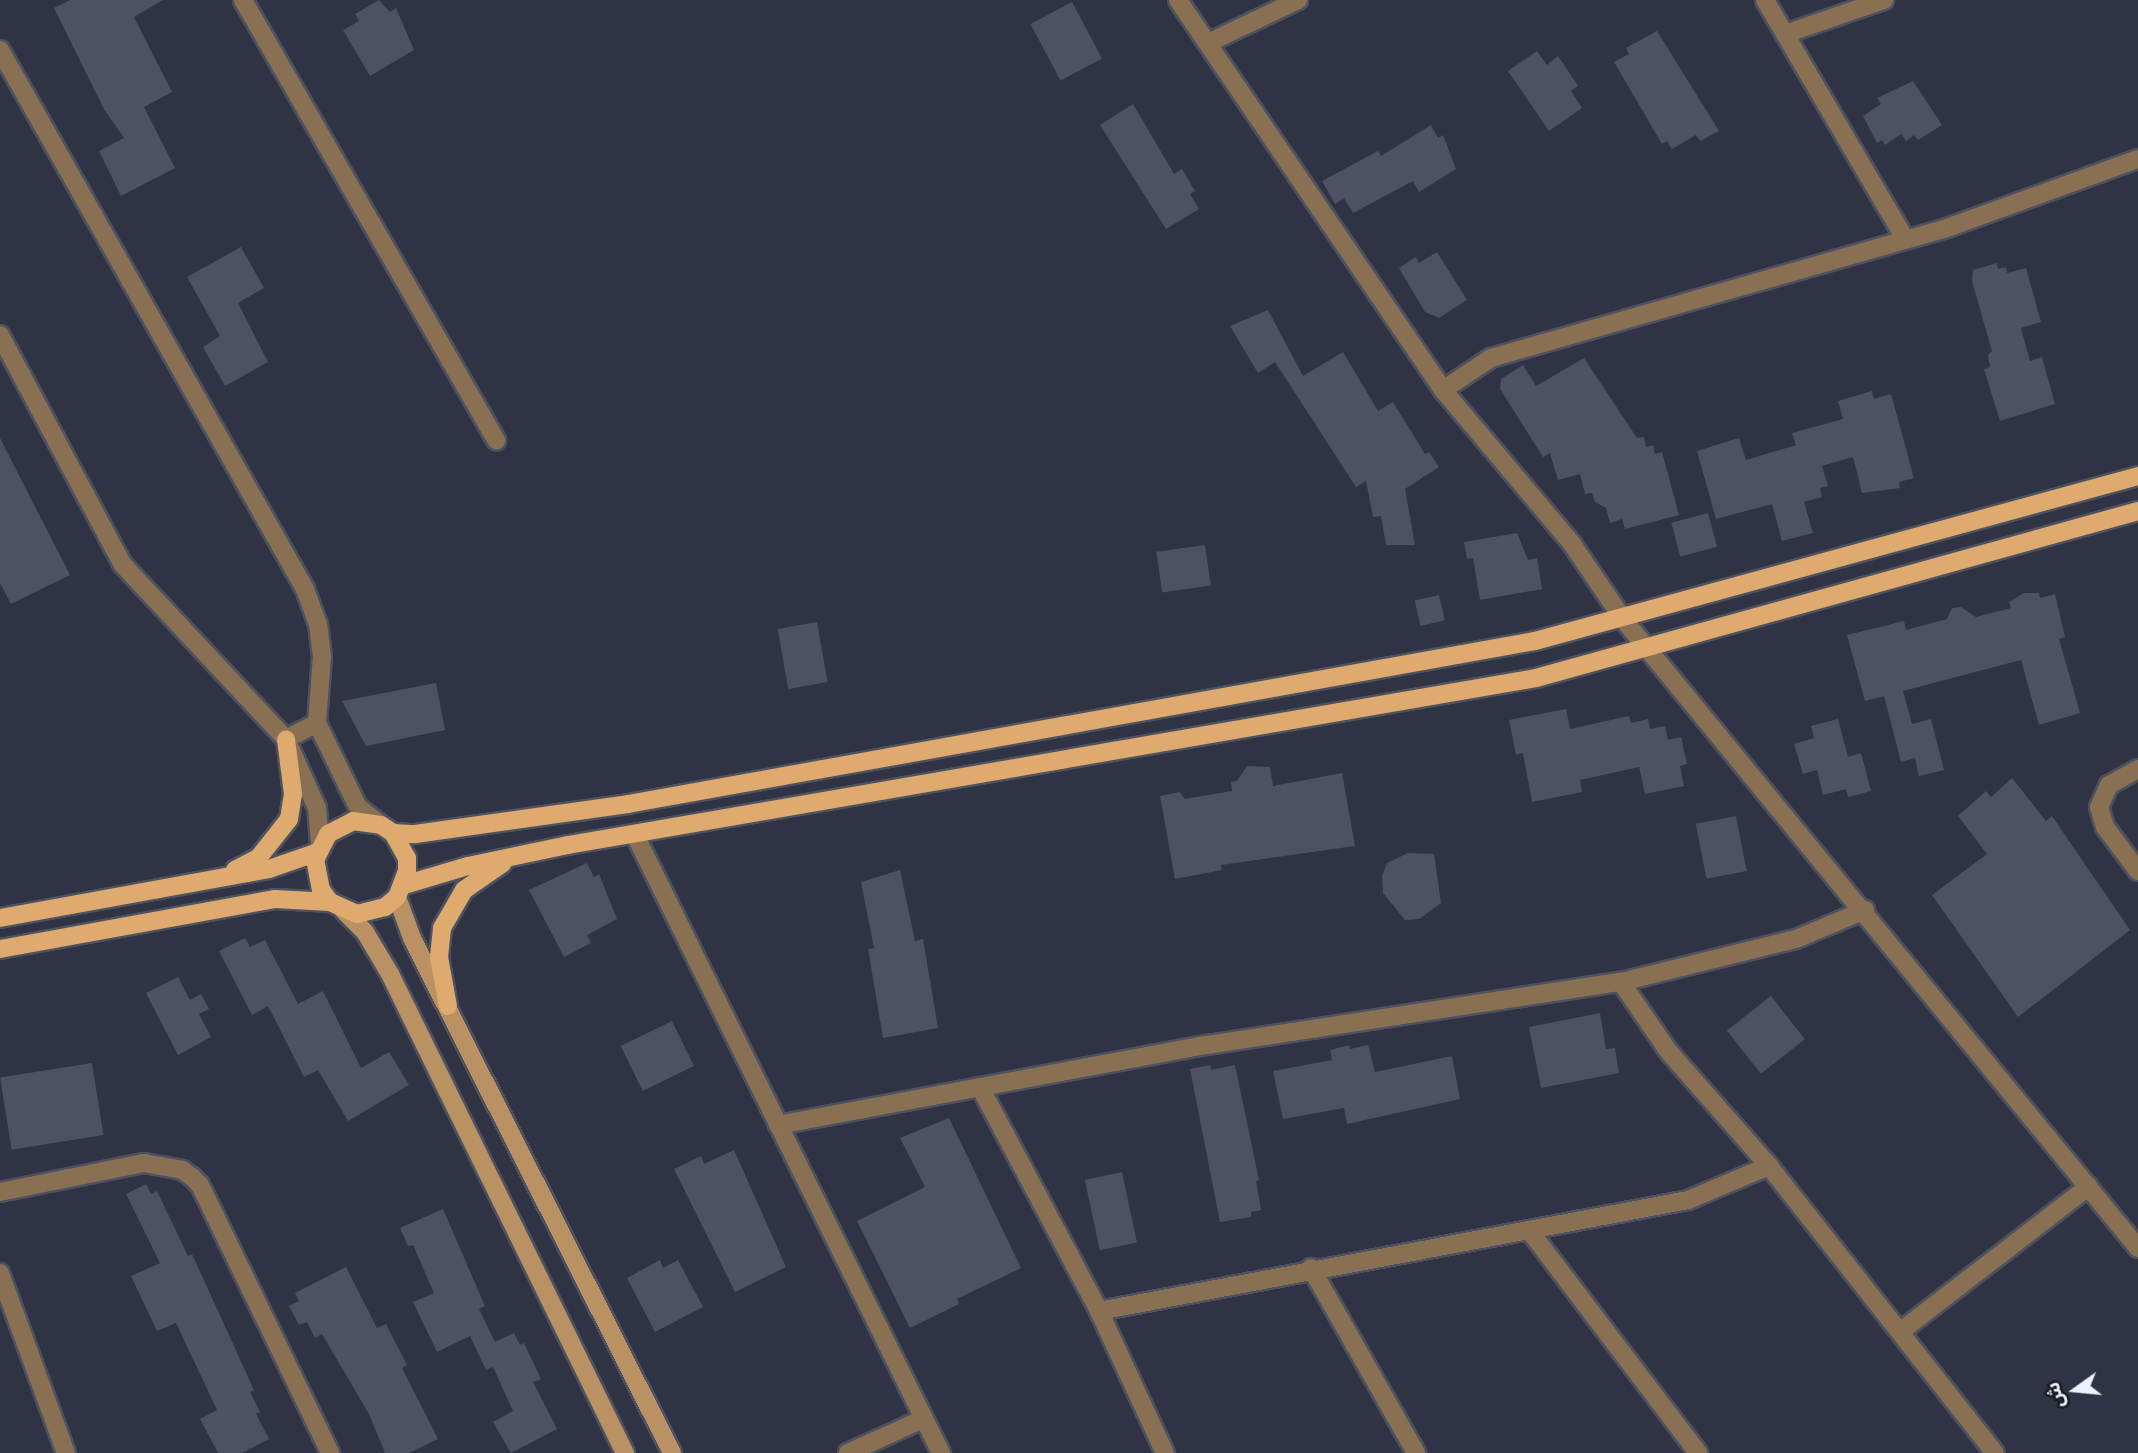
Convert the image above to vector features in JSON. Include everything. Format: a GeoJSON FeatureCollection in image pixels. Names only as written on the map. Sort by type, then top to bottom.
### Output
{"type":"FeatureCollection","features":[{"type":"Feature","properties":{"kind":"main road"},"geometry":{"type":"LineString","coordinates":[[0,918],[269,869],[319,849],[340,826],[368,821],[387,829],[455,830],[689,795],[1070,721],[1444,658],[1623,619],[2138,476]]}},
{"type":"Feature","properties":{"kind":"main road"},"geometry":{"type":"LineString","coordinates":[[2091,489],[2099,521]]}},
{"type":"Feature","properties":{"kind":"main road"},"geometry":{"type":"LineString","coordinates":[[0,949],[275,899],[372,913],[400,891],[514,856],[1168,739],[1443,697],[1649,648],[2138,511]]}},
{"type":"Feature","properties":{"kind":"main road"},"geometry":{"type":"LineString","coordinates":[[218,878],[258,857],[289,820],[293,794],[286,739]]}},
{"type":"Feature","properties":{"kind":"main road"},"geometry":{"type":"LineString","coordinates":[[387,829],[407,858],[400,891],[412,938],[672,1453]]}},
{"type":"Feature","properties":{"kind":"main road"},"geometry":{"type":"LineString","coordinates":[[319,849],[316,876],[336,906],[365,932],[390,974],[625,1453]]}},
{"type":"Feature","properties":{"kind":"main road"},"geometry":{"type":"LineString","coordinates":[[448,1006],[439,957],[447,915],[464,890],[514,856]]}},
{"type":"Feature","properties":{"kind":"street"},"geometry":{"type":"LineString","coordinates":[[243,0],[496,440]]}},
{"type":"Feature","properties":{"kind":"street"},"geometry":{"type":"LineString","coordinates":[[1178,0],[1443,390],[1572,544],[1623,619],[1865,910],[2138,1248]]}},
{"type":"Feature","properties":{"kind":"street"},"geometry":{"type":"LineString","coordinates":[[1208,43],[1298,0]]}},
{"type":"Feature","properties":{"kind":"street"},"geometry":{"type":"LineString","coordinates":[[1765,0],[1904,237]]}},
{"type":"Feature","properties":{"kind":"street"},"geometry":{"type":"LineString","coordinates":[[1785,34],[1884,0]]}},
{"type":"Feature","properties":{"kind":"street"},"geometry":{"type":"LineString","coordinates":[[0,50],[304,589],[318,624],[322,656],[317,723],[358,807],[387,829]]}},
{"type":"Feature","properties":{"kind":"street"},"geometry":{"type":"LineString","coordinates":[[1443,390],[1492,358],[1904,237],[1947,228],[2138,159]]}},
{"type":"Feature","properties":{"kind":"street"},"geometry":{"type":"LineString","coordinates":[[0,335],[123,565],[286,739],[317,808],[319,849]]}},
{"type":"Feature","properties":{"kind":"street"},"geometry":{"type":"LineString","coordinates":[[286,739],[317,723]]}},
{"type":"Feature","properties":{"kind":"street"},"geometry":{"type":"LineString","coordinates":[[2138,769],[2109,785],[2099,807],[2105,827],[2138,871]]}},
{"type":"Feature","properties":{"kind":"street"},"geometry":{"type":"LineString","coordinates":[[635,835],[941,1453]]}},
{"type":"Feature","properties":{"kind":"street"},"geometry":{"type":"LineString","coordinates":[[778,1125],[1207,1045],[1621,982],[1796,939],[1865,910]]}},
{"type":"Feature","properties":{"kind":"street"},"geometry":{"type":"LineString","coordinates":[[1621,982],[1669,1052],[1769,1166],[1995,1453]]}},
{"type":"Feature","properties":{"kind":"street"},"geometry":{"type":"LineString","coordinates":[[980,1087],[1099,1311],[1165,1453]]}},
{"type":"Feature","properties":{"kind":"street"},"geometry":{"type":"LineString","coordinates":[[0,1192],[144,1163],[182,1170],[192,1177],[200,1185],[330,1453]]}},
{"type":"Feature","properties":{"kind":"street"},"geometry":{"type":"LineString","coordinates":[[1099,1311],[1311,1268],[1688,1200],[1769,1166]]}},
{"type":"Feature","properties":{"kind":"street"},"geometry":{"type":"LineString","coordinates":[[1901,1331],[2089,1186]]}},
{"type":"Feature","properties":{"kind":"street"},"geometry":{"type":"LineString","coordinates":[[1529,1230],[1698,1453]]}},
{"type":"Feature","properties":{"kind":"street"},"geometry":{"type":"LineString","coordinates":[[1311,1268],[1416,1453]]}},
{"type":"Feature","properties":{"kind":"street"},"geometry":{"type":"LineString","coordinates":[[0,1273],[66,1453]]}},
{"type":"Feature","properties":{"kind":"street"},"geometry":{"type":"LineString","coordinates":[[848,1453],[923,1419]]}},
{"type":"Feature","properties":{"kind":"building"},"geometry":{"type":"Polygon","coordinates":[[[70,0],[163,0],[134,17],[172,92],[144,107],[175,168],[121,196],[99,151],[124,138],[104,109],[54,8],[70,0]]]}},
{"type":"Feature","properties":{"kind":"building"},"geometry":{"type":"Polygon","coordinates":[[[379,0],[390,12],[396,8],[414,50],[370,76],[343,30],[359,21],[355,14],[379,0]]]}},
{"type":"Feature","properties":{"kind":"building"},"geometry":{"type":"Polygon","coordinates":[[[1072,2],[1102,59],[1061,81],[1031,24],[1072,2]]]}},
{"type":"Feature","properties":{"kind":"building"},"geometry":{"type":"Polygon","coordinates":[[[1657,31],[1719,131],[1700,141],[1696,135],[1672,149],[1667,141],[1662,144],[1614,62],[1629,54],[1626,48],[1657,31]]]}},
{"type":"Feature","properties":{"kind":"building"},"geometry":{"type":"Polygon","coordinates":[[[1537,51],[1547,65],[1558,56],[1578,86],[1571,91],[1582,108],[1549,131],[1508,71],[1537,51]]]}},
{"type":"Feature","properties":{"kind":"building"},"geometry":{"type":"Polygon","coordinates":[[[1913,81],[1942,125],[1918,140],[1914,135],[1906,141],[1901,134],[1885,145],[1882,140],[1877,143],[1863,116],[1881,104],[1877,98],[1913,81]]]}},
{"type":"Feature","properties":{"kind":"building"},"geometry":{"type":"Polygon","coordinates":[[[1133,104],[1174,174],[1182,169],[1195,191],[1190,194],[1199,209],[1166,229],[1100,125],[1133,104]]]}},
{"type":"Feature","properties":{"kind":"building"},"geometry":{"type":"Polygon","coordinates":[[[1431,125],[1438,138],[1443,135],[1456,169],[1419,192],[1413,181],[1353,213],[1344,198],[1335,204],[1322,181],[1378,151],[1381,156],[1431,125]]]}},
{"type":"Feature","properties":{"kind":"building"},"geometry":{"type":"Polygon","coordinates":[[[241,247],[264,288],[238,303],[268,362],[225,386],[203,347],[220,336],[187,277],[241,247]]]}},
{"type":"Feature","properties":{"kind":"building"},"geometry":{"type":"Polygon","coordinates":[[[1437,252],[1467,300],[1439,318],[1425,312],[1399,268],[1416,257],[1419,263],[1437,252]]]}},
{"type":"Feature","properties":{"kind":"building"},"geometry":{"type":"Polygon","coordinates":[[[1997,263],[1998,269],[2006,267],[2007,273],[2026,268],[2041,322],[2021,328],[2030,361],[2042,357],[2055,404],[2000,421],[1984,369],[1990,367],[1988,355],[1992,351],[1972,281],[1973,270],[1997,263]]]}},
{"type":"Feature","properties":{"kind":"building"},"geometry":{"type":"Polygon","coordinates":[[[1268,310],[1303,376],[1343,352],[1378,411],[1393,402],[1425,454],[1429,452],[1439,467],[1405,489],[1415,545],[1386,545],[1381,516],[1373,517],[1366,481],[1356,487],[1275,362],[1258,373],[1230,326],[1268,310]]]}},
{"type":"Feature","properties":{"kind":"building"},"geometry":{"type":"Polygon","coordinates":[[[1584,358],[1637,438],[1644,437],[1646,447],[1653,445],[1655,454],[1662,452],[1679,515],[1625,529],[1622,519],[1610,523],[1606,508],[1595,502],[1592,493],[1585,494],[1580,474],[1558,480],[1550,453],[1543,457],[1500,389],[1501,379],[1523,365],[1536,386],[1584,358]]]}},
{"type":"Feature","properties":{"kind":"building"},"geometry":{"type":"Polygon","coordinates":[[[1872,391],[1874,399],[1891,394],[1914,478],[1899,482],[1900,488],[1862,493],[1853,457],[1822,466],[1828,486],[1820,488],[1822,497],[1804,502],[1813,533],[1782,541],[1772,504],[1716,519],[1697,451],[1739,438],[1746,460],[1796,445],[1792,433],[1843,419],[1838,401],[1872,391]]]}},
{"type":"Feature","properties":{"kind":"building"},"geometry":{"type":"Polygon","coordinates":[[[0,438],[70,575],[11,604],[0,583],[0,438]]]}},
{"type":"Feature","properties":{"kind":"building"},"geometry":{"type":"Polygon","coordinates":[[[1708,513],[1717,547],[1680,557],[1671,523],[1708,513]]]}},
{"type":"Feature","properties":{"kind":"building"},"geometry":{"type":"Polygon","coordinates":[[[1517,533],[1528,560],[1537,558],[1542,589],[1480,600],[1473,558],[1467,559],[1464,542],[1517,533]]]}},
{"type":"Feature","properties":{"kind":"building"},"geometry":{"type":"Polygon","coordinates":[[[1205,545],[1211,586],[1162,592],[1156,552],[1205,545]]]}},
{"type":"Feature","properties":{"kind":"building"},"geometry":{"type":"Polygon","coordinates":[[[2024,593],[2039,593],[2040,598],[2055,594],[2065,637],[2059,639],[2080,713],[2039,725],[2021,660],[1903,691],[1912,724],[1931,719],[1944,770],[1919,776],[1915,758],[1901,762],[1884,696],[1865,701],[1847,635],[1904,621],[1906,630],[1947,619],[1952,608],[1961,607],[1976,617],[2011,608],[2009,602],[2024,593]]]}},
{"type":"Feature","properties":{"kind":"building"},"geometry":{"type":"Polygon","coordinates":[[[1439,595],[1445,620],[1420,626],[1415,601],[1439,595]]]}},
{"type":"Feature","properties":{"kind":"building"},"geometry":{"type":"Polygon","coordinates":[[[817,622],[828,682],[788,689],[778,629],[817,622]]]}},
{"type":"Feature","properties":{"kind":"building"},"geometry":{"type":"Polygon","coordinates":[[[436,683],[445,730],[366,746],[342,701],[436,683]]]}},
{"type":"Feature","properties":{"kind":"building"},"geometry":{"type":"Polygon","coordinates":[[[1566,709],[1570,729],[1629,716],[1631,723],[1648,719],[1650,729],[1665,726],[1668,740],[1681,737],[1687,764],[1680,766],[1684,786],[1645,794],[1639,767],[1580,780],[1582,792],[1532,802],[1523,753],[1516,755],[1509,720],[1566,709]]]}},
{"type":"Feature","properties":{"kind":"building"},"geometry":{"type":"Polygon","coordinates":[[[1838,719],[1848,757],[1861,753],[1871,791],[1848,797],[1846,789],[1823,795],[1817,770],[1803,774],[1794,744],[1814,738],[1811,726],[1838,719]]]}},
{"type":"Feature","properties":{"kind":"building"},"geometry":{"type":"Polygon","coordinates":[[[1247,766],[1270,767],[1273,786],[1342,773],[1355,846],[1221,865],[1222,870],[1175,879],[1160,796],[1180,792],[1185,799],[1232,791],[1231,782],[1237,781],[1247,766]]]}},
{"type":"Feature","properties":{"kind":"building"},"geometry":{"type":"Polygon","coordinates":[[[2012,778],[2046,821],[2052,816],[2130,930],[2018,1017],[1932,895],[1987,854],[1958,816],[1986,791],[1991,797],[2012,778]]]}},
{"type":"Feature","properties":{"kind":"building"},"geometry":{"type":"Polygon","coordinates":[[[1736,816],[1747,871],[1706,879],[1696,824],[1736,816]]]}},
{"type":"Feature","properties":{"kind":"building"},"geometry":{"type":"Polygon","coordinates":[[[1408,853],[1434,854],[1441,903],[1419,919],[1405,920],[1383,893],[1382,876],[1387,863],[1408,853]]]}},
{"type":"Feature","properties":{"kind":"building"},"geometry":{"type":"Polygon","coordinates":[[[587,863],[594,877],[599,874],[617,919],[587,935],[591,943],[564,957],[529,890],[587,863]]]}},
{"type":"Feature","properties":{"kind":"building"},"geometry":{"type":"Polygon","coordinates":[[[900,870],[915,941],[923,939],[938,1028],[883,1038],[868,949],[874,948],[861,882],[900,870]]]}},
{"type":"Feature","properties":{"kind":"building"},"geometry":{"type":"Polygon","coordinates":[[[245,938],[250,947],[265,940],[298,1004],[323,991],[361,1068],[389,1052],[409,1085],[348,1121],[318,1070],[304,1077],[268,1006],[252,1015],[219,951],[245,938]]]}},
{"type":"Feature","properties":{"kind":"building"},"geometry":{"type":"Polygon","coordinates":[[[178,977],[190,1000],[201,994],[209,1009],[199,1014],[211,1037],[178,1055],[146,993],[178,977]]]}},
{"type":"Feature","properties":{"kind":"building"},"geometry":{"type":"Polygon","coordinates":[[[1771,996],[1805,1039],[1761,1074],[1727,1030],[1771,996]]]}},
{"type":"Feature","properties":{"kind":"building"},"geometry":{"type":"Polygon","coordinates":[[[1600,1013],[1606,1049],[1615,1048],[1619,1073],[1541,1088],[1529,1027],[1600,1013]]]}},
{"type":"Feature","properties":{"kind":"building"},"geometry":{"type":"Polygon","coordinates":[[[672,1021],[694,1066],[643,1091],[621,1046],[672,1021]]]}},
{"type":"Feature","properties":{"kind":"building"},"geometry":{"type":"Polygon","coordinates":[[[1349,1045],[1350,1049],[1368,1045],[1375,1072],[1452,1056],[1460,1099],[1347,1124],[1344,1108],[1283,1119],[1273,1071],[1332,1060],[1330,1050],[1349,1045]]]}},
{"type":"Feature","properties":{"kind":"building"},"geometry":{"type":"Polygon","coordinates":[[[92,1063],[103,1135],[12,1150],[0,1078],[92,1063]]]}},
{"type":"Feature","properties":{"kind":"building"},"geometry":{"type":"Polygon","coordinates":[[[1210,1065],[1211,1070],[1235,1065],[1259,1180],[1256,1181],[1261,1210],[1251,1212],[1251,1217],[1220,1222],[1190,1069],[1210,1065]]]}},
{"type":"Feature","properties":{"kind":"building"},"geometry":{"type":"Polygon","coordinates":[[[949,1118],[1021,1268],[957,1299],[959,1304],[910,1328],[857,1221],[925,1187],[900,1138],[949,1118]]]}},
{"type":"Feature","properties":{"kind":"building"},"geometry":{"type":"Polygon","coordinates":[[[734,1150],[786,1267],[735,1292],[674,1169],[701,1156],[704,1164],[734,1150]]]}},
{"type":"Feature","properties":{"kind":"building"},"geometry":{"type":"Polygon","coordinates":[[[1122,1172],[1137,1242],[1100,1250],[1085,1180],[1122,1172]]]}},
{"type":"Feature","properties":{"kind":"building"},"geometry":{"type":"Polygon","coordinates":[[[146,1184],[151,1194],[157,1191],[188,1256],[192,1254],[254,1390],[250,1392],[260,1412],[256,1414],[269,1439],[242,1453],[218,1453],[200,1419],[217,1410],[176,1323],[157,1331],[131,1276],[160,1263],[126,1194],[146,1184]]]}},
{"type":"Feature","properties":{"kind":"building"},"geometry":{"type":"Polygon","coordinates":[[[443,1209],[485,1306],[479,1309],[495,1342],[514,1333],[520,1345],[524,1343],[541,1379],[533,1382],[557,1429],[511,1453],[493,1422],[513,1411],[493,1367],[486,1370],[470,1336],[437,1352],[413,1302],[434,1293],[413,1245],[408,1246],[400,1228],[443,1209]]]}},
{"type":"Feature","properties":{"kind":"building"},"geometry":{"type":"Polygon","coordinates":[[[660,1260],[663,1268],[678,1260],[703,1307],[655,1332],[627,1278],[660,1260]]]}},
{"type":"Feature","properties":{"kind":"building"},"geometry":{"type":"Polygon","coordinates":[[[346,1267],[377,1328],[386,1324],[407,1365],[402,1368],[438,1439],[409,1453],[385,1453],[369,1414],[322,1334],[315,1338],[307,1322],[299,1325],[289,1306],[299,1301],[295,1293],[346,1267]]]}}]}
